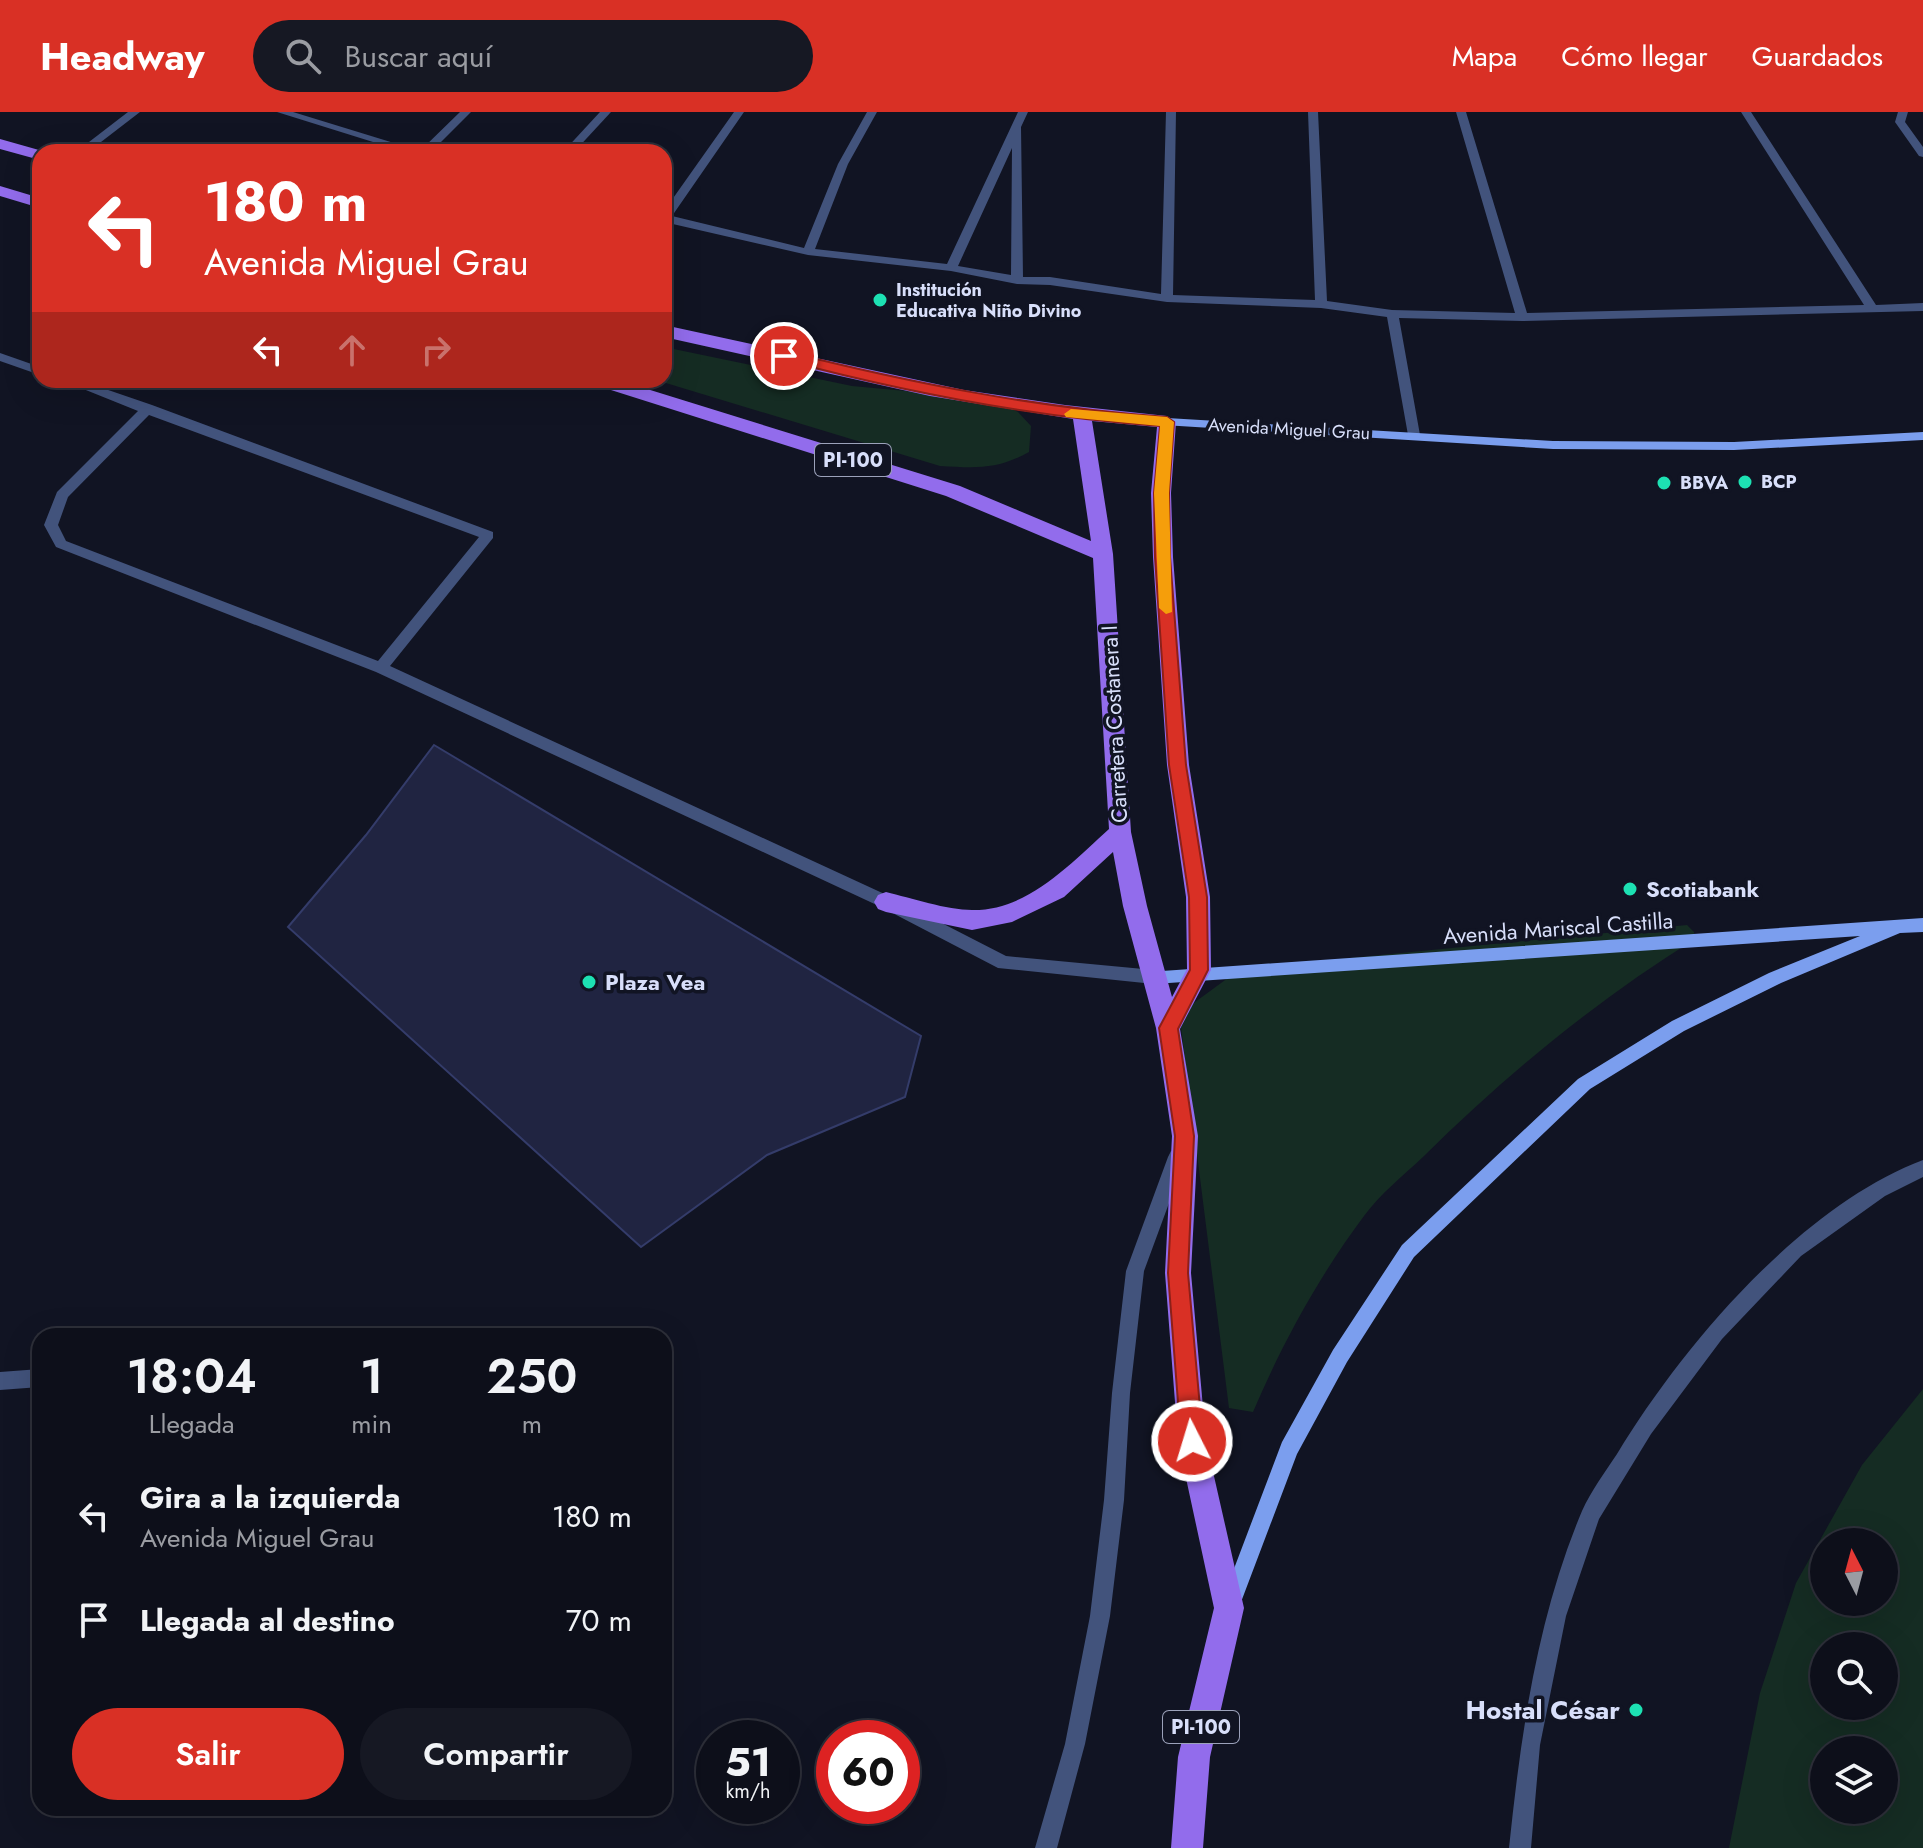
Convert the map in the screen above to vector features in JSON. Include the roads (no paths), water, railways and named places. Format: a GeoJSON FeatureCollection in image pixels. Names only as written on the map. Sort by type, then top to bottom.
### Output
{"type":"FeatureCollection","features":[{"type":"Feature","properties":{"kind":"main road"},"geometry":{"type":"LineString","coordinates":[[0,144],[32,153]]}},
{"type":"Feature","properties":{"kind":"main road"},"geometry":{"type":"LineString","coordinates":[[0,191],[32,201]]}},
{"type":"Feature","properties":{"kind":"main road","name":"Avenida Miguel Grau"},"geometry":{"type":"LineString","coordinates":[[672,333],[757,349],[895,383],[1082,416],[1553,445],[1734,446],[1923,436]]}},
{"type":"Feature","properties":{"kind":"main road","name":"PI-100"},"geometry":{"type":"LineString","coordinates":[[624,388],[953,491],[1103,554]]}},
{"type":"Feature","properties":{"kind":"main road","name":"Carretera Costanera I"},"geometry":{"type":"LineString","coordinates":[[1082,416],[1093,470],[1103,554],[1120,832],[1135,906],[1168,1028],[1185,1136],[1178,1273],[1192,1441],[1229,1608],[1194,1757],[1187,1848]]}},
{"type":"Feature","properties":{"kind":"main road"},"geometry":{"type":"LineString","coordinates":[[1167,422],[1161,493],[1163,557],[1178,765],[1198,897],[1199,970],[1168,1028]]}},
{"type":"Feature","properties":{"kind":"main road"},"geometry":{"type":"LineString","coordinates":[[886,902],[972,920],[1012,912],[1056,890],[1120,832]]}},
{"type":"Feature","properties":{"kind":"main road","name":"Avenida Mariscal Castilla"},"geometry":{"type":"LineString","coordinates":[[1154,977],[1923,925]]}},
{"type":"Feature","properties":{"kind":"main road"},"geometry":{"type":"LineString","coordinates":[[1229,1608],[1289,1449],[1340,1356],[1408,1251],[1584,1084],[1678,1026],[1775,978],[1898,927]]}},
{"type":"Feature","properties":{"kind":"street"},"geometry":{"type":"LineString","coordinates":[[92,144],[135,112]]}},
{"type":"Feature","properties":{"kind":"street"},"geometry":{"type":"LineString","coordinates":[[282,112],[389,144]]}},
{"type":"Feature","properties":{"kind":"street"},"geometry":{"type":"LineString","coordinates":[[311,121],[322,112]]}},
{"type":"Feature","properties":{"kind":"street"},"geometry":{"type":"LineString","coordinates":[[433,144],[466,112]]}},
{"type":"Feature","properties":{"kind":"street"},"geometry":{"type":"LineString","coordinates":[[576,144],[606,112]]}},
{"type":"Feature","properties":{"kind":"street"},"geometry":{"type":"LineString","coordinates":[[672,208],[739,112]]}},
{"type":"Feature","properties":{"kind":"street"},"geometry":{"type":"LineString","coordinates":[[808,252],[843,164],[872,112]]}},
{"type":"Feature","properties":{"kind":"street"},"geometry":{"type":"LineString","coordinates":[[951,268],[1023,112]]}},
{"type":"Feature","properties":{"kind":"street"},"geometry":{"type":"LineString","coordinates":[[1167,298],[1171,112]]}},
{"type":"Feature","properties":{"kind":"street"},"geometry":{"type":"LineString","coordinates":[[1313,112],[1321,304]]}},
{"type":"Feature","properties":{"kind":"street"},"geometry":{"type":"LineString","coordinates":[[1461,112],[1522,317]]}},
{"type":"Feature","properties":{"kind":"street"},"geometry":{"type":"LineString","coordinates":[[1746,112],[1872,308]]}},
{"type":"Feature","properties":{"kind":"street"},"geometry":{"type":"LineString","coordinates":[[1903,112],[1900,122],[1923,154]]}},
{"type":"Feature","properties":{"kind":"street"},"geometry":{"type":"LineString","coordinates":[[1017,126],[1017,280]]}},
{"type":"Feature","properties":{"kind":"street"},"geometry":{"type":"LineString","coordinates":[[672,220],[808,252],[951,268],[1017,280],[1050,281],[1167,298],[1321,304],[1392,314],[1522,317],[1923,307]]}},
{"type":"Feature","properties":{"kind":"street"},"geometry":{"type":"LineString","coordinates":[[1392,314],[1414,435]]}},
{"type":"Feature","properties":{"kind":"street"},"geometry":{"type":"LineString","coordinates":[[0,357],[32,368]]}},
{"type":"Feature","properties":{"kind":"street"},"geometry":{"type":"LineString","coordinates":[[90,388],[488,535],[381,668]]}},
{"type":"Feature","properties":{"kind":"street"},"geometry":{"type":"LineString","coordinates":[[148,408],[62,495],[51,525],[61,544],[381,668],[886,902],[1004,963],[1154,977]]}},
{"type":"Feature","properties":{"kind":"street"},"geometry":{"type":"LineString","coordinates":[[1046,1848],[1075,1744],[1100,1616],[1135,1271],[1185,1136]]}},
{"type":"Feature","properties":{"kind":"street"},"geometry":{"type":"LineString","coordinates":[[1520,1848],[1530,1745],[1556,1616],[1591,1514],[1644,1427],[1716,1333],[1795,1250],[1879,1190],[1923,1168]]}},
{"type":"Feature","properties":{"kind":"street"},"geometry":{"type":"LineString","coordinates":[[0,1381],[32,1379]]}},
{"type":"Feature","properties":{"kind":"place","name":"Institución Educativa Niño Divino"},"geometry":{"type":"Point","coordinates":[880,300]}},
{"type":"Feature","properties":{"kind":"place","name":"BCP"},"geometry":{"type":"Point","coordinates":[1745,482]}},
{"type":"Feature","properties":{"kind":"place","name":"BBVA"},"geometry":{"type":"Point","coordinates":[1664,483]}},
{"type":"Feature","properties":{"kind":"place","name":"Scotiabank"},"geometry":{"type":"Point","coordinates":[1630,889]}},
{"type":"Feature","properties":{"kind":"place","name":"Plaza Vea"},"geometry":{"type":"Point","coordinates":[589,982]}},
{"type":"Feature","properties":{"kind":"place","name":"Hostal César"},"geometry":{"type":"Point","coordinates":[1636,1710]}}]}
